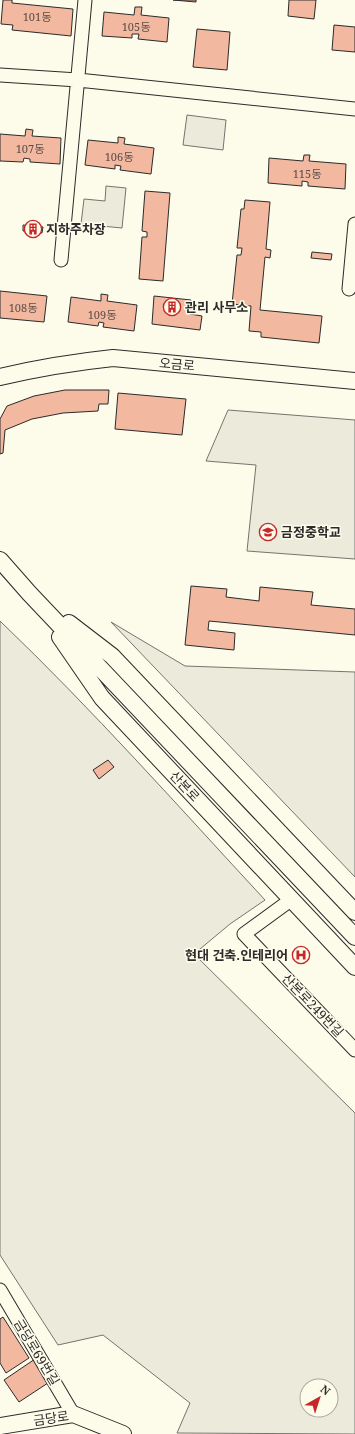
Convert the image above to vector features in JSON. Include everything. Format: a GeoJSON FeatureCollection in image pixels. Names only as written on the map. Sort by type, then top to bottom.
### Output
{"type":"FeatureCollection","features":[{"type":"Feature","properties":{"kind":"street"},"geometry":{"type":"LineString","coordinates":[[61,260],[85,0]]}},
{"type":"Feature","properties":{"kind":"street"},"geometry":{"type":"LineString","coordinates":[[0,75],[78,80],[355,109]]}},
{"type":"Feature","properties":{"kind":"street"},"geometry":{"type":"LineString","coordinates":[[349,289],[355,224]]}},
{"type":"Feature","properties":{"kind":"street","name":"오금로"},"geometry":{"type":"LineString","coordinates":[[1,377],[32,369],[77,361],[114,358],[355,381]]}},
{"type":"Feature","properties":{"kind":"street","name":"산본로"},"geometry":{"type":"LineString","coordinates":[[0,560],[29,593],[355,937]]}},
{"type":"Feature","properties":{"kind":"street","name":"산본로"},"geometry":{"type":"LineString","coordinates":[[29,593],[102,698],[355,967]]}},
{"type":"Feature","properties":{"kind":"street","name":"산본로"},"geometry":{"type":"LineString","coordinates":[[29,593],[112,656],[355,912]]}},
{"type":"Feature","properties":{"kind":"street","name":"산본로249번길"},"geometry":{"type":"LineString","coordinates":[[292,899],[244,934],[355,1050]]}},
{"type":"Feature","properties":{"kind":"street","name":"금당로69번길"},"geometry":{"type":"LineString","coordinates":[[0,1290],[73,1414]]}},
{"type":"Feature","properties":{"kind":"street","name":"금당로"},"geometry":{"type":"LineString","coordinates":[[0,1426],[73,1414],[123,1434]]}},
{"type":"Feature","properties":{"kind":"shaded area"},"geometry":{"type":"Polygon","coordinates":[[[187,115],[226,120],[223,150],[183,145],[187,115]]]}},
{"type":"Feature","properties":{"kind":"shaded area"},"geometry":{"type":"Polygon","coordinates":[[[106,186],[126,188],[122,228],[81,224],[84,199],[105,201],[106,186]]]}},
{"type":"Feature","properties":{"kind":"shaded area"},"geometry":{"type":"Polygon","coordinates":[[[228,410],[355,420],[355,559],[247,551],[256,465],[206,461],[228,410]]]}},
{"type":"Feature","properties":{"kind":"shaded area"},"geometry":{"type":"Polygon","coordinates":[[[0,621],[102,724],[265,900],[230,924],[194,954],[355,1113],[355,1434],[177,1433],[190,1403],[103,1335],[58,1345],[0,1255],[0,621]]]}},
{"type":"Feature","properties":{"kind":"shaded area"},"geometry":{"type":"Polygon","coordinates":[[[111,622],[185,666],[355,672],[355,877],[111,622]]]}},
{"type":"Feature","properties":{"kind":"building"},"geometry":{"type":"Polygon","coordinates":[[[3,0],[12,0],[12,3],[73,9],[71,36],[12,30],[13,25],[1,24],[3,0]]]}},
{"type":"Feature","properties":{"kind":"building"},"geometry":{"type":"Polygon","coordinates":[[[173,0],[196,0],[196,2],[173,0]]]}},
{"type":"Feature","properties":{"kind":"building"},"geometry":{"type":"Polygon","coordinates":[[[289,0],[316,0],[314,19],[288,16],[289,0]]]}},
{"type":"Feature","properties":{"kind":"building"},"geometry":{"type":"Polygon","coordinates":[[[135,7],[142,7],[141,15],[169,18],[167,42],[138,39],[139,34],[132,34],[132,38],[102,36],[104,12],[134,15],[135,7]]]}},
{"type":"Feature","properties":{"kind":"building"},"geometry":{"type":"Polygon","coordinates":[[[334,25],[355,27],[355,52],[332,50],[334,25]]]}},
{"type":"Feature","properties":{"kind":"building"},"geometry":{"type":"Polygon","coordinates":[[[197,29],[230,32],[227,70],[193,67],[197,29]]]}},
{"type":"Feature","properties":{"kind":"building"},"geometry":{"type":"Polygon","coordinates":[[[26,129],[33,130],[32,136],[61,138],[60,164],[30,162],[30,159],[24,158],[23,162],[0,161],[0,134],[25,136],[26,129]]]}},
{"type":"Feature","properties":{"kind":"building"},"geometry":{"type":"Polygon","coordinates":[[[118,137],[125,138],[124,144],[154,148],[151,174],[120,170],[121,166],[115,165],[115,169],[85,165],[88,140],[118,143],[118,137]]]}},
{"type":"Feature","properties":{"kind":"building"},"geometry":{"type":"Polygon","coordinates":[[[304,155],[310,155],[309,161],[346,164],[345,189],[308,186],[308,182],[302,181],[302,186],[268,183],[269,158],[303,161],[304,155]]]}},
{"type":"Feature","properties":{"kind":"building"},"geometry":{"type":"Polygon","coordinates":[[[145,191],[170,193],[163,281],[139,279],[142,237],[147,237],[147,232],[142,231],[145,191]]]}},
{"type":"Feature","properties":{"kind":"building"},"geometry":{"type":"Polygon","coordinates":[[[245,200],[270,202],[266,249],[271,250],[270,258],[265,257],[260,310],[322,316],[319,343],[261,337],[261,332],[249,331],[251,306],[232,304],[237,255],[241,255],[242,248],[237,248],[241,209],[244,209],[245,200]]]}},
{"type":"Feature","properties":{"kind":"building","name":"지하주차장"},"geometry":{"type":"Polygon","coordinates":[[[23,225],[43,227],[42,233],[23,231],[23,225]]]}},
{"type":"Feature","properties":{"kind":"building"},"geometry":{"type":"Polygon","coordinates":[[[312,252],[332,254],[331,260],[311,258],[312,252]]]}},
{"type":"Feature","properties":{"kind":"building"},"geometry":{"type":"Polygon","coordinates":[[[0,291],[47,296],[44,322],[0,318],[0,291]]]}},
{"type":"Feature","properties":{"kind":"building"},"geometry":{"type":"Polygon","coordinates":[[[101,294],[108,295],[107,301],[137,305],[134,331],[103,327],[104,323],[99,322],[98,326],[68,322],[71,297],[101,301],[101,294]]]}},
{"type":"Feature","properties":{"kind":"building","name":"관리 사무소"},"geometry":{"type":"Polygon","coordinates":[[[154,296],[191,300],[190,314],[202,316],[200,330],[152,324],[154,296]]]}},
{"type":"Feature","properties":{"kind":"building"},"geometry":{"type":"Polygon","coordinates":[[[65,390],[109,390],[108,404],[99,404],[98,411],[63,413],[32,419],[5,430],[3,453],[0,454],[0,419],[7,406],[34,396],[65,390]]]}},
{"type":"Feature","properties":{"kind":"building"},"geometry":{"type":"Polygon","coordinates":[[[118,393],[186,399],[182,435],[115,429],[118,393]]]}},
{"type":"Feature","properties":{"kind":"building"},"geometry":{"type":"Polygon","coordinates":[[[191,586],[227,589],[226,597],[259,601],[260,587],[313,592],[311,605],[355,609],[355,635],[209,621],[208,630],[235,633],[234,650],[185,645],[191,586]]]}},
{"type":"Feature","properties":{"kind":"building"},"geometry":{"type":"Polygon","coordinates":[[[108,760],[114,767],[99,779],[93,770],[108,760]]]}},
{"type":"Feature","properties":{"kind":"building"},"geometry":{"type":"Polygon","coordinates":[[[3,1317],[29,1358],[6,1373],[0,1363],[0,1319],[3,1317]]]}},
{"type":"Feature","properties":{"kind":"building"},"geometry":{"type":"Polygon","coordinates":[[[35,1359],[51,1381],[19,1402],[4,1380],[35,1359]]]}},
{"type":"Feature","properties":{"kind":"place","name":"지하주차장"},"geometry":{"type":"Point","coordinates":[33,229]}},
{"type":"Feature","properties":{"kind":"place","name":"관리 사무소"},"geometry":{"type":"Point","coordinates":[172,307]}},
{"type":"Feature","properties":{"kind":"place","name":"금정중학교"},"geometry":{"type":"Point","coordinates":[268,532]}},
{"type":"Feature","properties":{"kind":"place","name":"현대 건축.인테리어"},"geometry":{"type":"Point","coordinates":[301,955]}}]}
